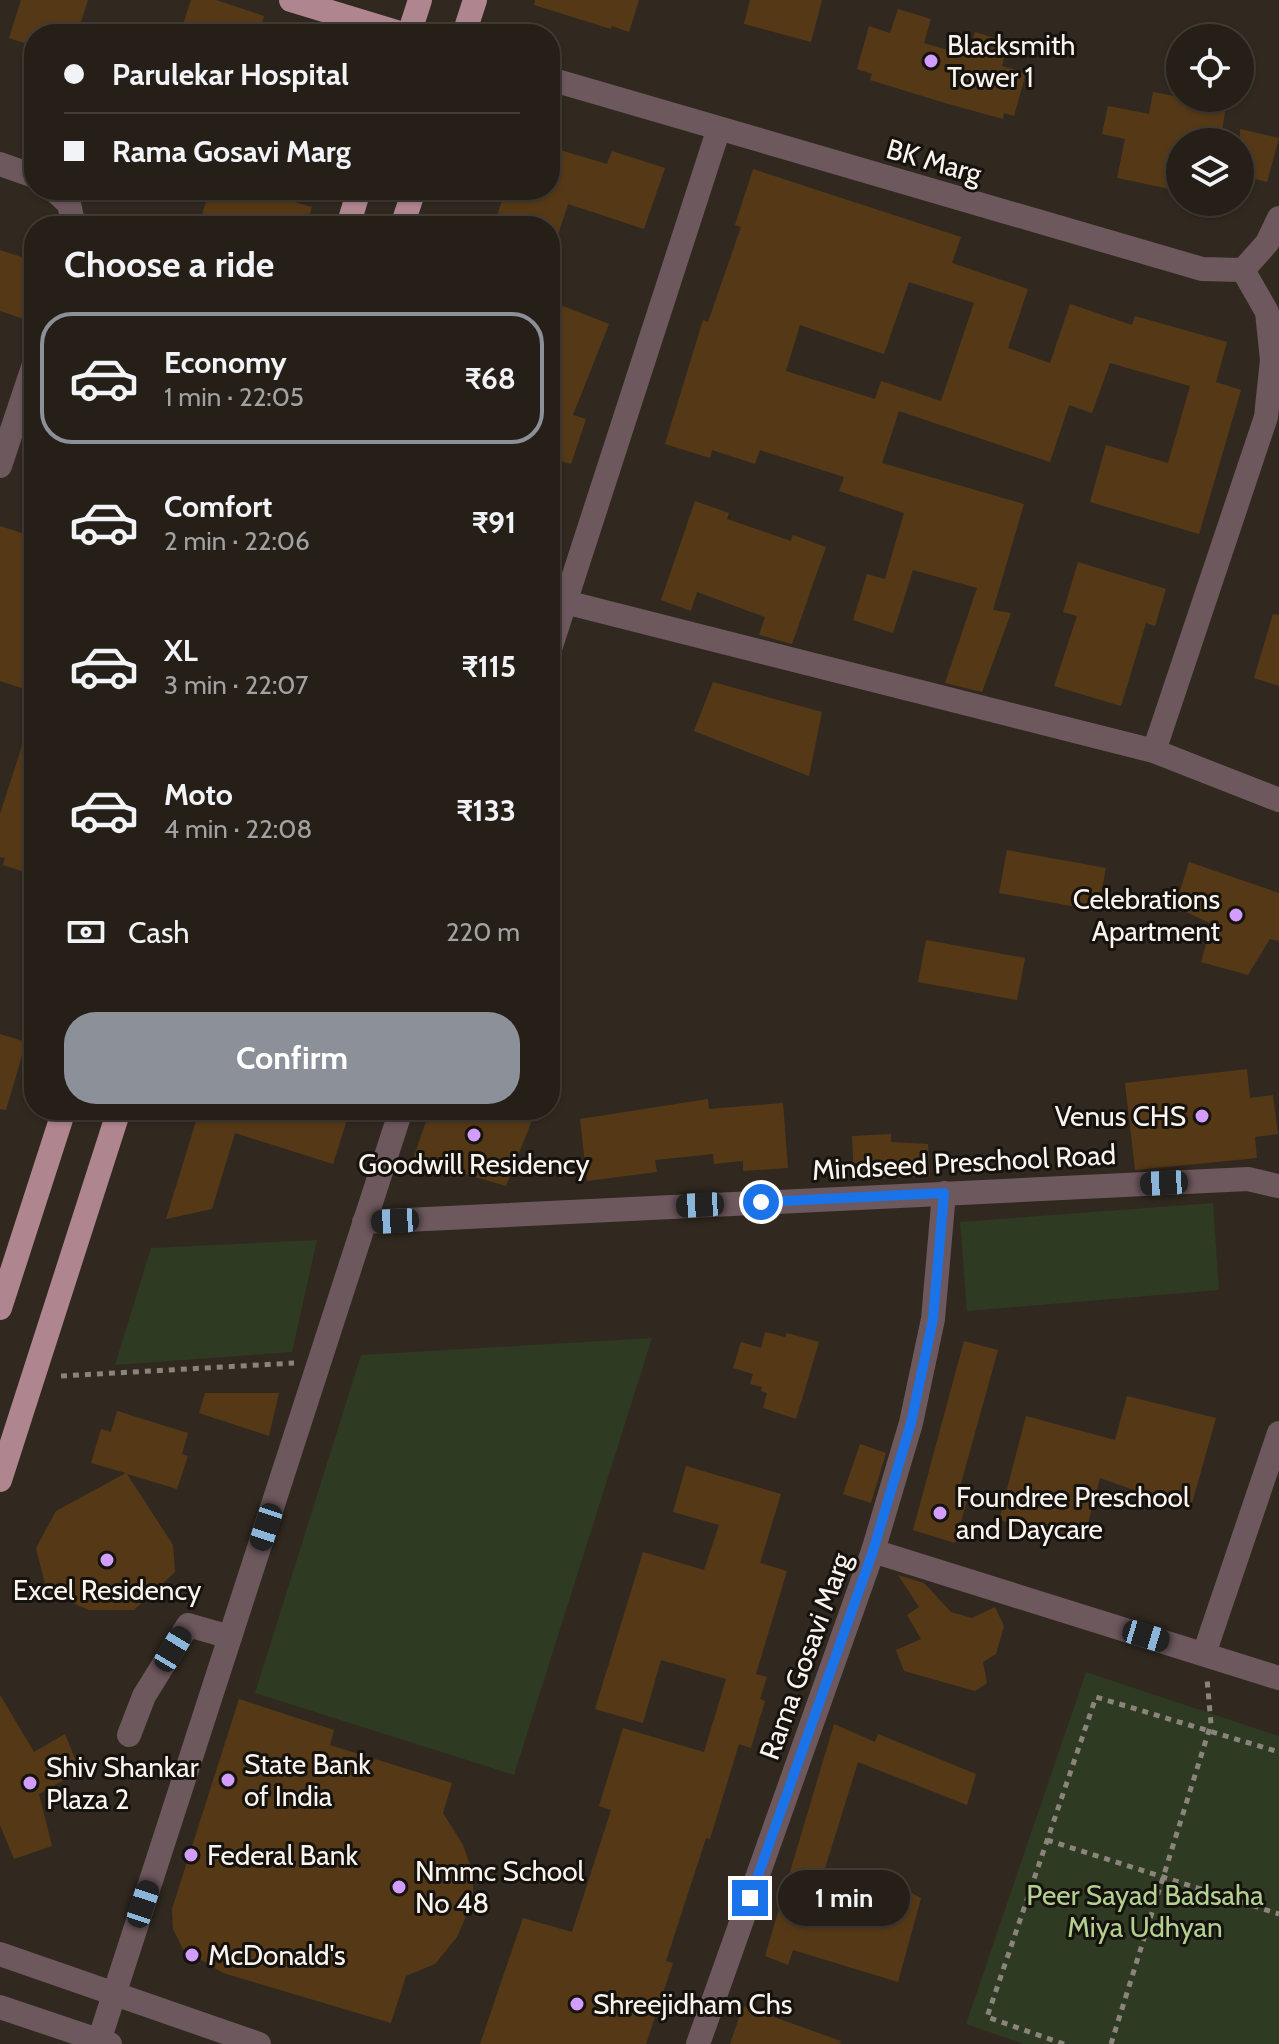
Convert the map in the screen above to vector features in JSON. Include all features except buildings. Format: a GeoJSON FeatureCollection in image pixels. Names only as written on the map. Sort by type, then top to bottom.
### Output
{"type":"FeatureCollection","features":[{"type":"Feature","properties":{"kind":"main road"},"geometry":{"type":"LineString","coordinates":[[291,0],[370,24]]}},
{"type":"Feature","properties":{"kind":"main road"},"geometry":{"type":"LineString","coordinates":[[412,24],[420,0]]}},
{"type":"Feature","properties":{"kind":"main road"},"geometry":{"type":"LineString","coordinates":[[467,24],[475,0]]}},
{"type":"Feature","properties":{"kind":"main road"},"geometry":{"type":"LineString","coordinates":[[0,1308],[61,1120]]}},
{"type":"Feature","properties":{"kind":"main road"},"geometry":{"type":"LineString","coordinates":[[0,1480],[116,1120]]}},
{"type":"Feature","properties":{"kind":"street","name":"BK Marg"},"geometry":{"type":"LineString","coordinates":[[560,82],[718,131],[1202,269],[1243,270]]}},
{"type":"Feature","properties":{"kind":"street"},"geometry":{"type":"LineString","coordinates":[[560,618],[718,131]]}},
{"type":"Feature","properties":{"kind":"street"},"geometry":{"type":"LineString","coordinates":[[0,164],[24,172]]}},
{"type":"Feature","properties":{"kind":"street"},"geometry":{"type":"LineString","coordinates":[[1154,751],[1266,417],[1272,360],[1267,312],[1243,270],[1267,243],[1279,218]]}},
{"type":"Feature","properties":{"kind":"street"},"geometry":{"type":"LineString","coordinates":[[0,466],[24,394]]}},
{"type":"Feature","properties":{"kind":"street"},"geometry":{"type":"LineString","coordinates":[[565,602],[1154,751],[1279,800]]}},
{"type":"Feature","properties":{"kind":"street"},"geometry":{"type":"LineString","coordinates":[[0,2007],[102,2043],[115,1993],[398,1120]]}},
{"type":"Feature","properties":{"kind":"street","name":"Mindseed Preschool Road"},"geometry":{"type":"LineString","coordinates":[[364,1222],[1248,1179],[1279,1186]]}},
{"type":"Feature","properties":{"kind":"street"},"geometry":{"type":"LineString","coordinates":[[873,1551],[911,1423],[933,1319],[944,1193]]}},
{"type":"Feature","properties":{"kind":"street"},"geometry":{"type":"LineString","coordinates":[[1204,1654],[1279,1433]]}},
{"type":"Feature","properties":{"kind":"street","name":"Rama Gosavi Marg"},"geometry":{"type":"LineString","coordinates":[[698,2044],[873,1551],[1279,1678]]}},
{"type":"Feature","properties":{"kind":"street"},"geometry":{"type":"LineString","coordinates":[[129,1735],[144,1696],[188,1625],[230,1637]]}},
{"type":"Feature","properties":{"kind":"street"},"geometry":{"type":"LineString","coordinates":[[0,1954],[259,2044]]}},
{"type":"Feature","properties":{"kind":"path"},"geometry":{"type":"LineString","coordinates":[[33,1378],[319,1362]]}},
{"type":"Feature","properties":{"kind":"path"},"geometry":{"type":"LineString","coordinates":[[1111,2044],[1209,1731],[1204,1654]]}},
{"type":"Feature","properties":{"kind":"path"},"geometry":{"type":"LineString","coordinates":[[1064,2044],[987,2017],[1096,1697],[1279,1752]]}},
{"type":"Feature","properties":{"kind":"path"},"geometry":{"type":"LineString","coordinates":[[1047,1840],[1279,1914]]}},
{"type":"Feature","properties":{"kind":"green space"},"geometry":{"type":"Polygon","coordinates":[[[1213,1203],[1219,1290],[967,1311],[960,1222],[1213,1203]]]}},
{"type":"Feature","properties":{"kind":"green space"},"geometry":{"type":"Polygon","coordinates":[[[317,1240],[292,1352],[115,1365],[151,1248],[317,1240]]]}},
{"type":"Feature","properties":{"kind":"green space"},"geometry":{"type":"Polygon","coordinates":[[[652,1338],[514,1775],[255,1693],[361,1355],[652,1338]]]}},
{"type":"Feature","properties":{"kind":"green space","name":"Peer Sayad Badsaha Miya Udhyan"},"geometry":{"type":"Polygon","coordinates":[[[1086,1672],[1279,1736],[1279,2044],[1024,2044],[966,2024],[1086,1672]]]}},
{"type":"Feature","properties":{"kind":"place","name":"Blacksmith Tower 1"},"geometry":{"type":"Point","coordinates":[931,61]}},
{"type":"Feature","properties":{"kind":"place","name":"Celebrations Apartment"},"geometry":{"type":"Point","coordinates":[1236,915]}},
{"type":"Feature","properties":{"kind":"place","name":"Venus CHS"},"geometry":{"type":"Point","coordinates":[1202,1116]}},
{"type":"Feature","properties":{"kind":"place","name":"Goodwill Residency"},"geometry":{"type":"Point","coordinates":[474,1135]}},
{"type":"Feature","properties":{"kind":"place","name":"Foundree Preschool and Daycare"},"geometry":{"type":"Point","coordinates":[940,1513]}},
{"type":"Feature","properties":{"kind":"place","name":"Excel Residency"},"geometry":{"type":"Point","coordinates":[107,1560]}},
{"type":"Feature","properties":{"kind":"place","name":"State Bank of India"},"geometry":{"type":"Point","coordinates":[228,1780]}},
{"type":"Feature","properties":{"kind":"place","name":"Shiv Shankar Plaza 2"},"geometry":{"type":"Point","coordinates":[30,1783]}},
{"type":"Feature","properties":{"kind":"place","name":"Federal Bank"},"geometry":{"type":"Point","coordinates":[191,1855]}},
{"type":"Feature","properties":{"kind":"place","name":"Nmmc School No 48"},"geometry":{"type":"Point","coordinates":[399,1887]}},
{"type":"Feature","properties":{"kind":"place","name":"McDonald's"},"geometry":{"type":"Point","coordinates":[192,1955]}},
{"type":"Feature","properties":{"kind":"place","name":"Shreejidham Chs"},"geometry":{"type":"Point","coordinates":[577,2004]}},
{"type":"Feature","properties":{"kind":"route"},"geometry":{"type":"LineString","coordinates":[[750,1898],[873,1551],[911,1423],[933,1319],[944,1193],[761,1202]]}}]}
